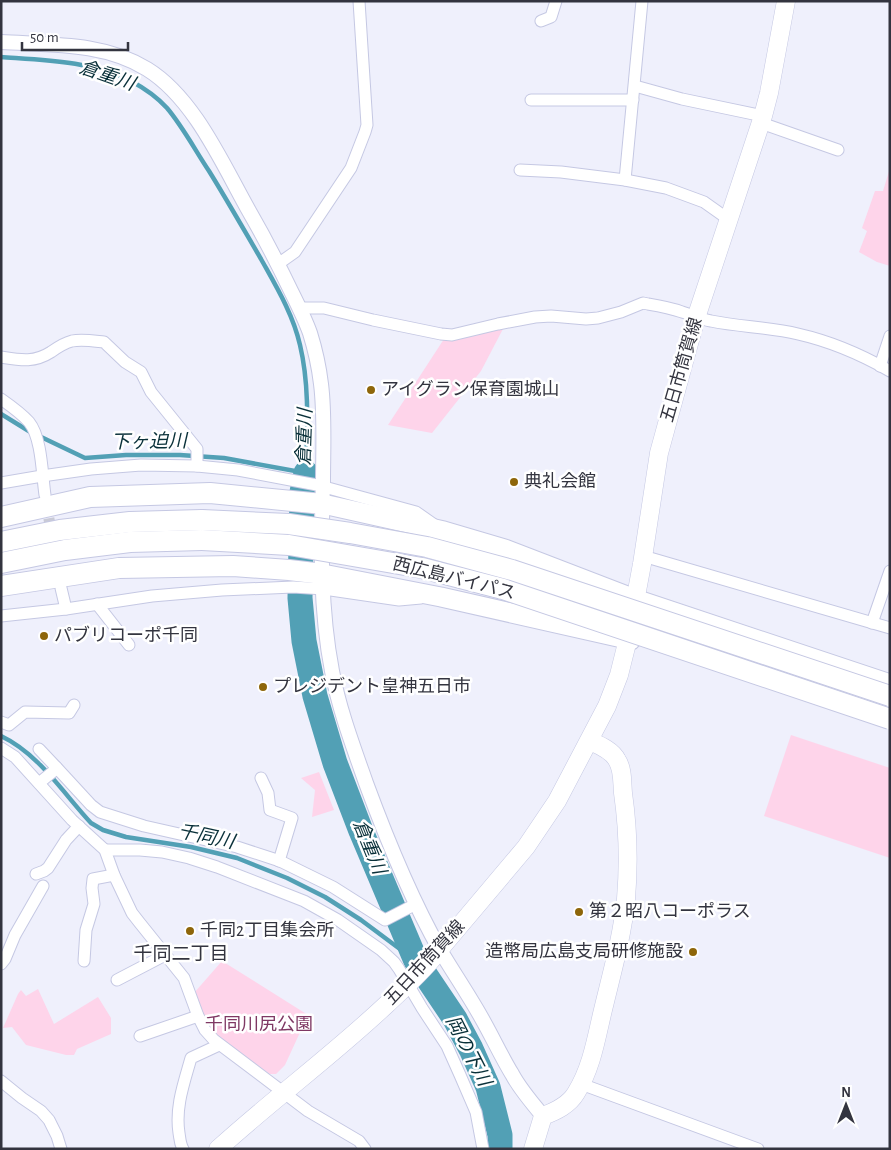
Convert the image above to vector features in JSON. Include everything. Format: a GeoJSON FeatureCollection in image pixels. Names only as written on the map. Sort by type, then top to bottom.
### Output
{"type":"FeatureCollection","features":[{"type":"Feature","properties":{"kind":"highway"},"geometry":{"type":"LineString","coordinates":[[1,518],[90,497],[210,493],[285,500],[319,495],[505,549],[635,600],[890,684]]}},
{"type":"Feature","properties":{"kind":"highway","name":"西広島バイパス"},"geometry":{"type":"LineString","coordinates":[[1,542],[60,530],[130,522],[202,520],[288,524],[350,533],[427,547],[512,570],[890,696]]}},
{"type":"Feature","properties":{"kind":"highway","name":"西広島バイパス"},"geometry":{"type":"LineString","coordinates":[[1,563],[65,550],[130,542],[202,540],[289,545],[422,568],[531,598],[890,719]]}},
{"type":"Feature","properties":{"kind":"highway"},"geometry":{"type":"LineString","coordinates":[[1,586],[119,568],[233,566],[291,579],[322,581]]}},
{"type":"Feature","properties":{"kind":"highway","name":"西広島バイパス"},"geometry":{"type":"LineString","coordinates":[[322,581],[441,597],[628,639],[890,728]]}},
{"type":"Feature","properties":{"kind":"main road","name":"五日市筒賀線"},"geometry":{"type":"LineString","coordinates":[[218,1149],[371,1020],[437,953],[526,847],[556,801],[608,706],[619,675],[628,639],[659,453],[696,318],[762,120],[769,93],[786,1]]}},
{"type":"Feature","properties":{"kind":"main road"},"geometry":{"type":"LineString","coordinates":[[533,1149],[543,1116],[554,1112],[568,1102],[576,1093],[586,1072],[593,1050],[624,913],[628,867],[627,823],[621,768],[610,751],[590,740]]}},
{"type":"Feature","properties":{"kind":"street"},"geometry":{"type":"LineString","coordinates":[[278,264],[295,252],[351,168],[365,132],[367,124],[359,1]]}},
{"type":"Feature","properties":{"kind":"street"},"geometry":{"type":"LineString","coordinates":[[541,21],[551,17],[556,1]]}},
{"type":"Feature","properties":{"kind":"street"},"geometry":{"type":"LineString","coordinates":[[625,180],[642,1]]}},
{"type":"Feature","properties":{"kind":"street"},"geometry":{"type":"LineString","coordinates":[[1,42],[94,48],[122,56],[148,69],[169,86],[190,110],[206,134],[278,264],[310,334],[322,387],[324,440],[319,495],[322,581],[331,665],[346,726],[380,822],[413,906],[437,953],[480,1016],[513,1077],[543,1116]]}},
{"type":"Feature","properties":{"kind":"street"},"geometry":{"type":"LineString","coordinates":[[635,86],[762,120],[838,150]]}},
{"type":"Feature","properties":{"kind":"street"},"geometry":{"type":"LineString","coordinates":[[531,100],[633,100]]}},
{"type":"Feature","properties":{"kind":"street"},"geometry":{"type":"LineString","coordinates":[[520,170],[561,172],[625,180],[666,188],[704,202],[728,220]]}},
{"type":"Feature","properties":{"kind":"street"},"geometry":{"type":"LineString","coordinates":[[299,308],[324,308],[373,320],[452,335],[535,316],[598,318],[621,312],[643,303],[683,312],[696,318],[812,338],[855,354],[885,368],[890,336]]}},
{"type":"Feature","properties":{"kind":"street"},"geometry":{"type":"LineString","coordinates":[[1,356],[18,360],[32,360],[41,358],[61,345],[74,340],[104,342],[125,362],[141,372],[151,392],[196,449],[196,465]]}},
{"type":"Feature","properties":{"kind":"street"},"geometry":{"type":"LineString","coordinates":[[1,399],[22,415],[30,424],[37,440],[40,454],[45,495]]}},
{"type":"Feature","properties":{"kind":"street"},"geometry":{"type":"LineString","coordinates":[[1,483],[84,470],[141,465],[196,465],[238,470],[286,479],[319,495]]}},
{"type":"Feature","properties":{"kind":"street"},"geometry":{"type":"LineString","coordinates":[[643,556],[890,628]]}},
{"type":"Feature","properties":{"kind":"street"},"geometry":{"type":"LineString","coordinates":[[872,623],[890,571]]}},
{"type":"Feature","properties":{"kind":"street"},"geometry":{"type":"LineString","coordinates":[[1,616],[66,609],[152,596],[222,590],[291,579]]}},
{"type":"Feature","properties":{"kind":"street"},"geometry":{"type":"LineString","coordinates":[[61,588],[66,609]]}},
{"type":"Feature","properties":{"kind":"street"},"geometry":{"type":"LineString","coordinates":[[96,604],[129,645]]}},
{"type":"Feature","properties":{"kind":"street"},"geometry":{"type":"LineString","coordinates":[[1,722],[9,726],[25,712],[69,713],[74,705]]}},
{"type":"Feature","properties":{"kind":"street"},"geometry":{"type":"LineString","coordinates":[[1,748],[15,757],[41,781],[79,826],[105,850],[114,875],[136,918],[184,978],[198,1016],[205,1030],[214,1040],[283,1094],[360,1146]]}},
{"type":"Feature","properties":{"kind":"street"},"geometry":{"type":"LineString","coordinates":[[39,749],[91,805],[100,812],[144,826],[237,847],[279,861],[333,887],[385,920],[413,906]]}},
{"type":"Feature","properties":{"kind":"street"},"geometry":{"type":"LineString","coordinates":[[41,781],[56,768]]}},
{"type":"Feature","properties":{"kind":"street"},"geometry":{"type":"LineString","coordinates":[[261,778],[268,793],[270,810],[292,818],[279,861]]}},
{"type":"Feature","properties":{"kind":"street"},"geometry":{"type":"LineString","coordinates":[[36,874],[48,868],[66,840],[79,826]]}},
{"type":"Feature","properties":{"kind":"street"},"geometry":{"type":"LineString","coordinates":[[105,850],[162,852],[217,867],[304,901],[369,940],[394,962],[410,982],[447,1046],[476,1112],[483,1149]]}},
{"type":"Feature","properties":{"kind":"street"},"geometry":{"type":"LineString","coordinates":[[84,961],[86,930],[94,904],[93,879],[114,875]]}},
{"type":"Feature","properties":{"kind":"street"},"geometry":{"type":"LineString","coordinates":[[1,964],[43,886]]}},
{"type":"Feature","properties":{"kind":"street"},"geometry":{"type":"LineString","coordinates":[[117,980],[166,955]]}},
{"type":"Feature","properties":{"kind":"street"},"geometry":{"type":"LineString","coordinates":[[140,1036],[198,1016]]}},
{"type":"Feature","properties":{"kind":"street"},"geometry":{"type":"LineString","coordinates":[[183,1149],[177,1111],[191,1058],[219,1045]]}},
{"type":"Feature","properties":{"kind":"street"},"geometry":{"type":"LineString","coordinates":[[1,1081],[41,1111],[49,1120],[61,1149]]}},
{"type":"Feature","properties":{"kind":"street"},"geometry":{"type":"LineString","coordinates":[[580,1084],[758,1149]]}},
{"type":"Feature","properties":{"kind":"green space"},"geometry":{"type":"Polygon","coordinates":[[[890,168],[890,266],[877,262],[859,252],[867,231],[862,228],[875,191],[883,191],[890,168]]]}},
{"type":"Feature","properties":{"kind":"green space"},"geometry":{"type":"Polygon","coordinates":[[[504,327],[481,371],[432,433],[388,425],[444,339],[504,327]]]}},
{"type":"Feature","properties":{"kind":"green space"},"geometry":{"type":"Polygon","coordinates":[[[791,735],[890,768],[890,858],[764,816],[791,735]]]}},
{"type":"Feature","properties":{"kind":"green space"},"geometry":{"type":"Polygon","coordinates":[[[319,772],[334,810],[312,817],[315,790],[301,778],[319,772]]]}},
{"type":"Feature","properties":{"kind":"green space","name":"千同川尻公園"},"geometry":{"type":"Polygon","coordinates":[[[222,961],[308,1015],[285,1065],[276,1074],[270,1074],[230,1048],[210,1029],[205,1021],[194,993],[222,961]]]}},
{"type":"Feature","properties":{"kind":"green space"},"geometry":{"type":"Polygon","coordinates":[[[38,989],[54,1024],[98,997],[111,1018],[111,1034],[77,1049],[74,1055],[66,1055],[26,1045],[12,1027],[3,1028],[21,990],[26,996],[38,989]]]}},
{"type":"Feature","properties":{"kind":"waterway","name":"倉重川"},"geometry":{"type":"LineString","coordinates":[[1,57],[68,63],[101,69],[136,84],[155,96],[167,108],[216,182],[289,311],[300,345],[305,377],[307,409],[306,473],[224,458],[180,455],[126,455],[85,458],[39,436]]}},
{"type":"Feature","properties":{"kind":"waterway","name":"下ヶ迫川"},"geometry":{"type":"LineString","coordinates":[[1,414],[32,433]]}},
{"type":"Feature","properties":{"kind":"waterway","name":"倉重川"},"geometry":{"type":"LineString","coordinates":[[306,473],[302,492],[300,598],[304,641],[315,696],[335,763],[361,831],[416,961],[455,1019],[488,1087],[500,1135],[500,1149]]}},
{"type":"Feature","properties":{"kind":"waterway","name":"千同川"},"geometry":{"type":"LineString","coordinates":[[1,736],[15,744],[39,764],[91,823],[103,830],[126,837],[191,847],[237,858],[287,878],[325,897],[361,920],[416,961]]}},
{"type":"Feature","properties":{"kind":"tunnel"},"geometry":{"type":"LineString","coordinates":[[46,502],[60,582]]}},
{"type":"Feature","properties":{"kind":"place","name":"アイグラン保育園城山"},"geometry":{"type":"Point","coordinates":[371,390]}},
{"type":"Feature","properties":{"kind":"place","name":"典礼会館"},"geometry":{"type":"Point","coordinates":[514,482]}},
{"type":"Feature","properties":{"kind":"place","name":"パブリコーポ千同"},"geometry":{"type":"Point","coordinates":[44,636]}},
{"type":"Feature","properties":{"kind":"place","name":"プレジデント皇神五日市"},"geometry":{"type":"Point","coordinates":[263,687]}},
{"type":"Feature","properties":{"kind":"place","name":"第２昭八コーポラス"},"geometry":{"type":"Point","coordinates":[579,912]}},
{"type":"Feature","properties":{"kind":"place","name":"千同2丁目集会所"},"geometry":{"type":"Point","coordinates":[190,931]}},
{"type":"Feature","properties":{"kind":"place","name":"造幣局広島支局研修施設"},"geometry":{"type":"Point","coordinates":[693,952]}},
{"type":"Feature","properties":{"kind":"district","name":"千同二丁目"},"geometry":{"type":"Point","coordinates":[181,954]}},
{"type":"Feature","properties":{"kind":"water label","name":"岡の下川"},"geometry":{"type":"Point","coordinates":[468,1051]}}]}
